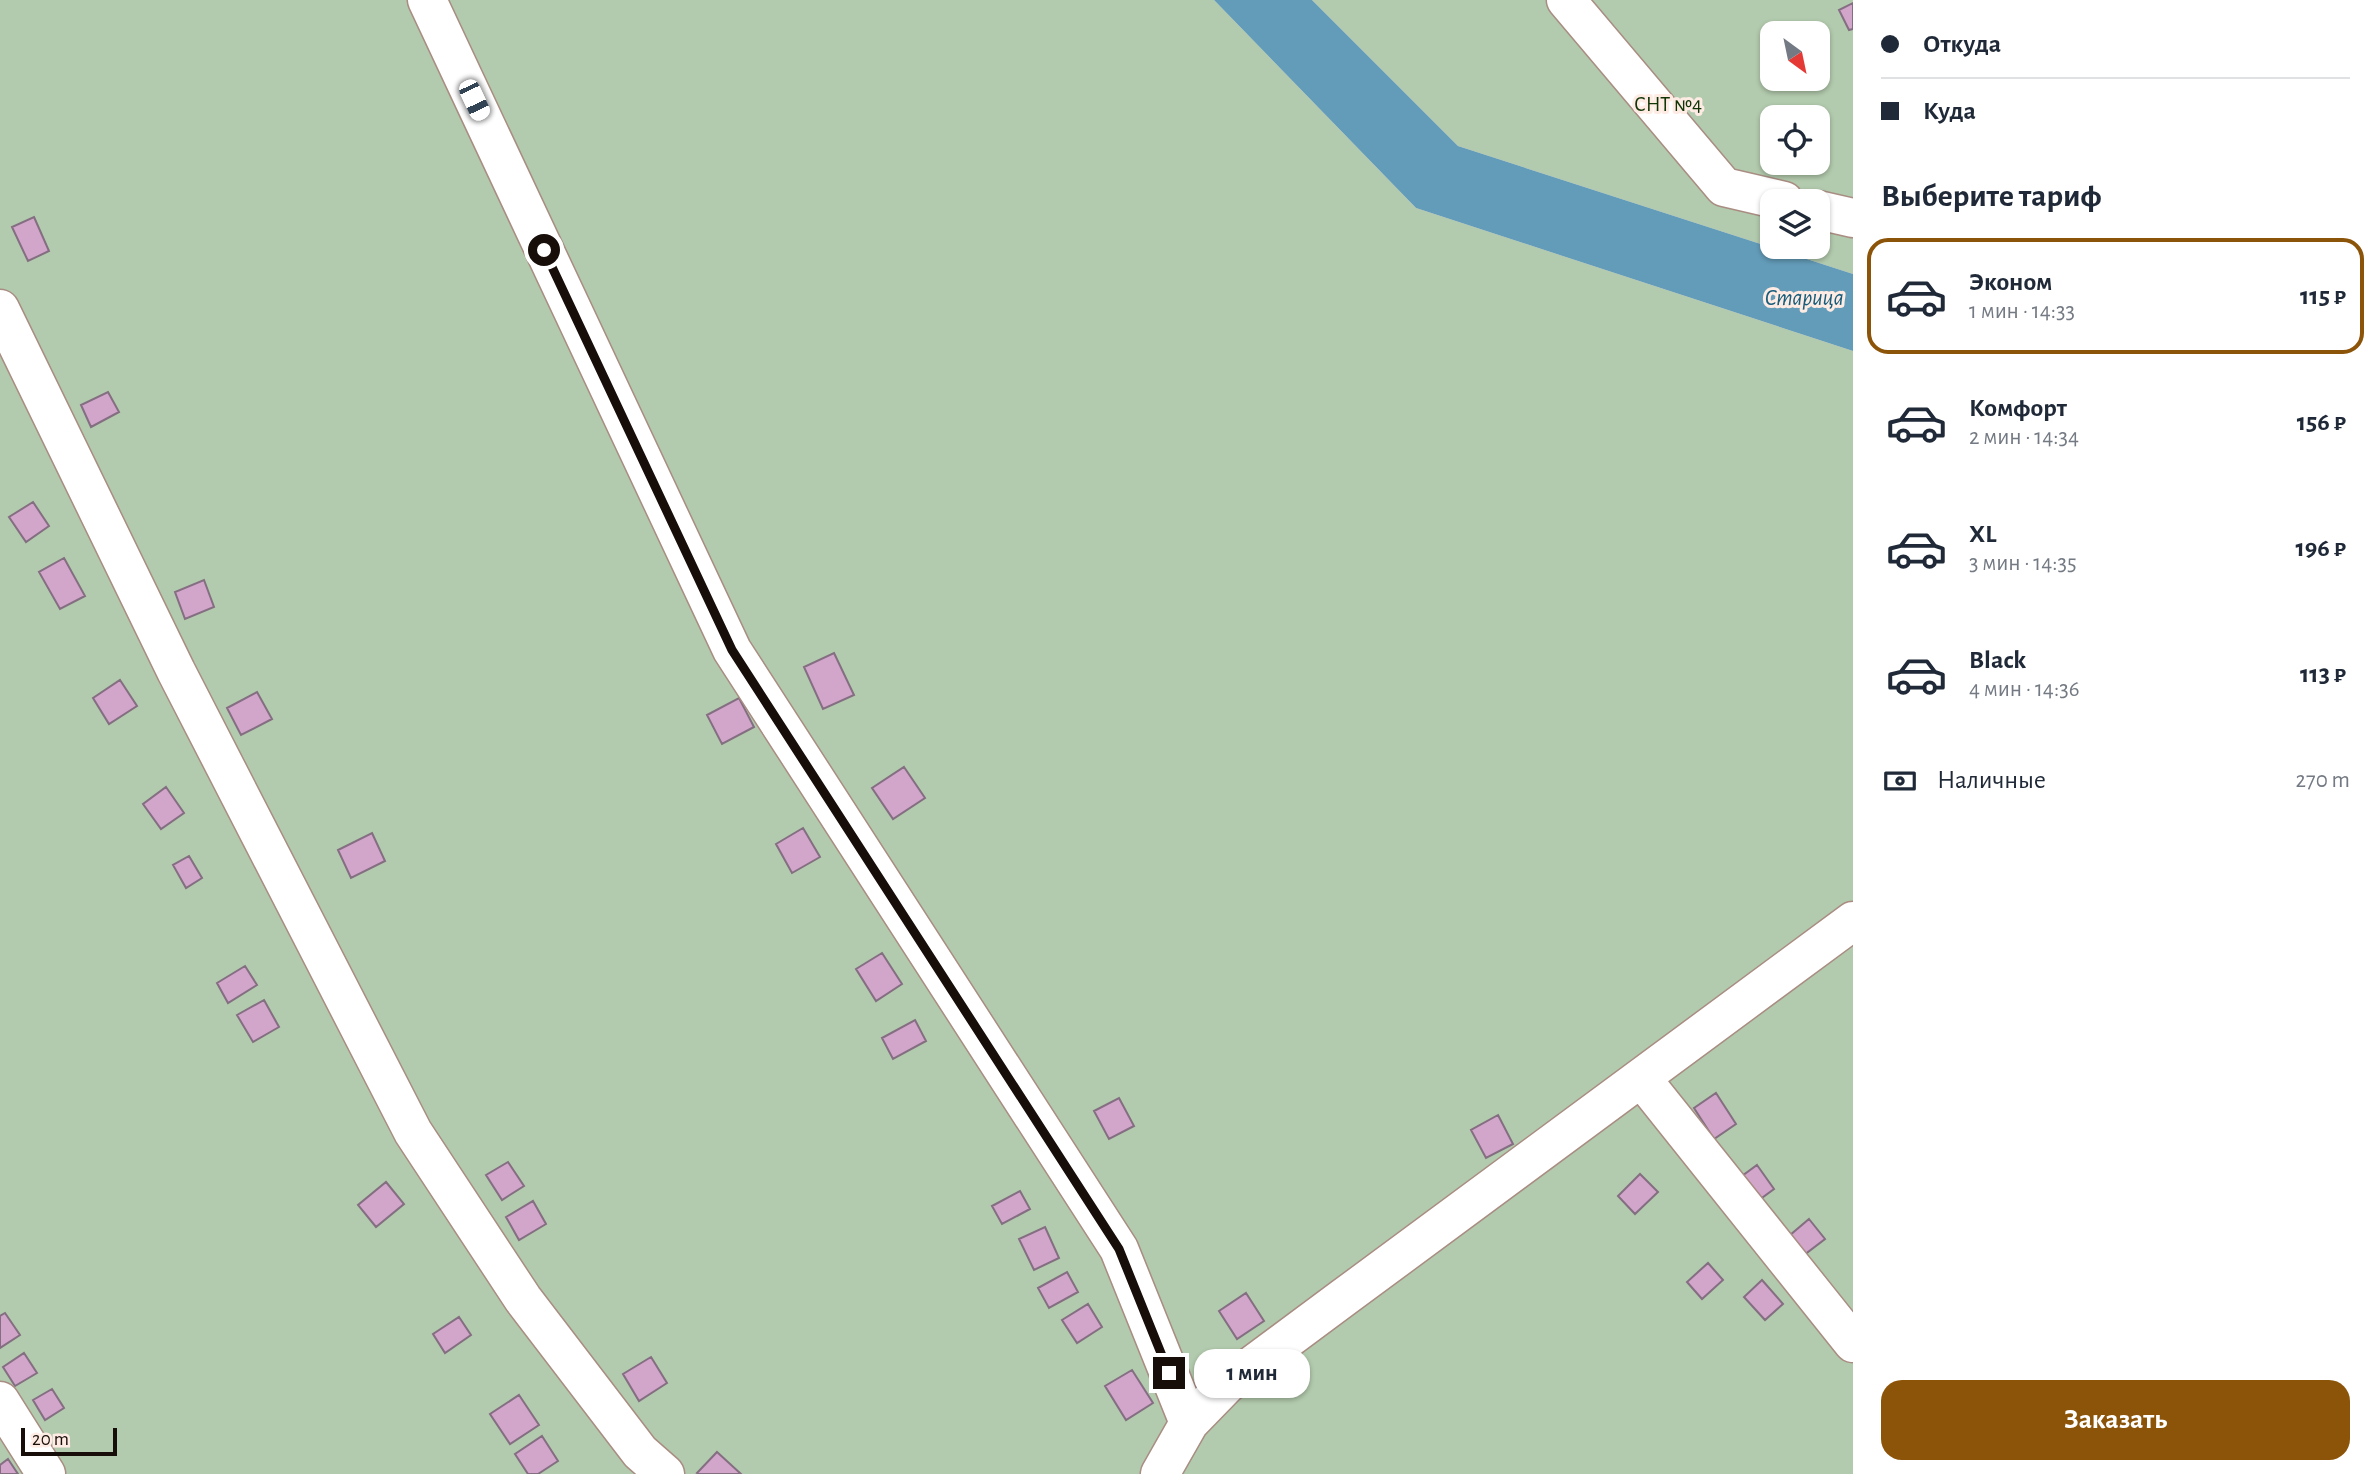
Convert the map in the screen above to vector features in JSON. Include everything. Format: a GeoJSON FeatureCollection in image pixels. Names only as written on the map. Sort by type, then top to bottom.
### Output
{"type":"FeatureCollection","features":[{"type":"Feature","properties":{"kind":"street"},"geometry":{"type":"LineString","coordinates":[[427,0],[732,650],[1119,1249],[1189,1423]]}},
{"type":"Feature","properties":{"kind":"street"},"geometry":{"type":"LineString","coordinates":[[1566,0],[1724,187],[1760,195]]}},
{"type":"Feature","properties":{"kind":"street"},"geometry":{"type":"LineString","coordinates":[[1830,213],[1853,218]]}},
{"type":"Feature","properties":{"kind":"street"},"geometry":{"type":"LineString","coordinates":[[0,309],[176,671],[413,1132],[523,1299],[640,1452],[665,1474]]}},
{"type":"Feature","properties":{"kind":"street"},"geometry":{"type":"LineString","coordinates":[[1160,1474],[1189,1423],[1227,1384],[1853,920]]}},
{"type":"Feature","properties":{"kind":"street"},"geometry":{"type":"LineString","coordinates":[[1642,1079],[1853,1343]]}},
{"type":"Feature","properties":{"kind":"street"},"geometry":{"type":"LineString","coordinates":[[0,1401],[46,1474]]}},
{"type":"Feature","properties":{"kind":"green space"},"geometry":{"type":"Polygon","coordinates":[[[0,0],[1214,0],[1416,208],[1853,351],[1853,1474],[0,1474],[0,0]]]}},
{"type":"Feature","properties":{"kind":"green space","name":"СНТ №4"},"geometry":{"type":"Polygon","coordinates":[[[1312,0],[1853,0],[1853,274],[1807,259],[1830,259],[1830,189],[1760,189],[1760,244],[1458,146],[1312,0]]]}},
{"type":"Feature","properties":{"kind":"water","name":"Старица"},"geometry":{"type":"Polygon","coordinates":[[[1214,0],[1312,0],[1458,146],[1760,244],[1760,259],[1807,259],[1853,274],[1853,351],[1416,208],[1214,0]]]}},
{"type":"Feature","properties":{"kind":"building"},"geometry":{"type":"Polygon","coordinates":[[[1853,3],[1853,29],[1849,30],[1839,10],[1853,3]]]}},
{"type":"Feature","properties":{"kind":"building"},"geometry":{"type":"Polygon","coordinates":[[[34,217],[49,251],[28,261],[12,227],[34,217]]]}},
{"type":"Feature","properties":{"kind":"building"},"geometry":{"type":"Polygon","coordinates":[[[108,392],[119,412],[91,427],[81,405],[108,392]]]}},
{"type":"Feature","properties":{"kind":"building"},"geometry":{"type":"Polygon","coordinates":[[[33,502],[49,526],[26,542],[9,517],[33,502]]]}},
{"type":"Feature","properties":{"kind":"building"},"geometry":{"type":"Polygon","coordinates":[[[64,558],[85,596],[60,609],[39,572],[64,558]]]}},
{"type":"Feature","properties":{"kind":"building"},"geometry":{"type":"Polygon","coordinates":[[[204,580],[214,607],[185,619],[175,592],[204,580]]]}},
{"type":"Feature","properties":{"kind":"building"},"geometry":{"type":"Polygon","coordinates":[[[834,653],[854,695],[823,709],[804,667],[834,653]]]}},
{"type":"Feature","properties":{"kind":"building"},"geometry":{"type":"Polygon","coordinates":[[[120,680],[137,706],[109,724],[93,698],[120,680]]]}},
{"type":"Feature","properties":{"kind":"building"},"geometry":{"type":"Polygon","coordinates":[[[257,692],[272,719],[241,735],[227,708],[257,692]]]}},
{"type":"Feature","properties":{"kind":"building"},"geometry":{"type":"Polygon","coordinates":[[[739,698],[754,727],[722,744],[707,715],[739,698]]]}},
{"type":"Feature","properties":{"kind":"building"},"geometry":{"type":"Polygon","coordinates":[[[904,767],[925,798],[893,819],[872,788],[904,767]]]}},
{"type":"Feature","properties":{"kind":"building"},"geometry":{"type":"Polygon","coordinates":[[[166,787],[184,813],[161,829],[143,804],[166,787]]]}},
{"type":"Feature","properties":{"kind":"building"},"geometry":{"type":"Polygon","coordinates":[[[803,828],[820,857],[792,873],[776,844],[803,828]]]}},
{"type":"Feature","properties":{"kind":"building"},"geometry":{"type":"Polygon","coordinates":[[[372,833],[385,861],[351,878],[338,850],[372,833]]]}},
{"type":"Feature","properties":{"kind":"building"},"geometry":{"type":"Polygon","coordinates":[[[189,856],[202,878],[186,888],[173,865],[189,856]]]}},
{"type":"Feature","properties":{"kind":"building"},"geometry":{"type":"Polygon","coordinates":[[[882,953],[902,984],[876,1001],[856,969],[882,953]]]}},
{"type":"Feature","properties":{"kind":"building"},"geometry":{"type":"Polygon","coordinates":[[[245,966],[257,985],[228,1003],[217,983],[245,966]]]}},
{"type":"Feature","properties":{"kind":"building"},"geometry":{"type":"Polygon","coordinates":[[[264,1000],[279,1027],[253,1042],[237,1015],[264,1000]]]}},
{"type":"Feature","properties":{"kind":"building"},"geometry":{"type":"Polygon","coordinates":[[[915,1020],[926,1041],[893,1059],[882,1038],[915,1020]]]}},
{"type":"Feature","properties":{"kind":"building"},"geometry":{"type":"Polygon","coordinates":[[[1716,1093],[1736,1124],[1714,1139],[1694,1108],[1716,1093]]]}},
{"type":"Feature","properties":{"kind":"building"},"geometry":{"type":"Polygon","coordinates":[[[1119,1098],[1134,1126],[1109,1139],[1094,1111],[1119,1098]]]}},
{"type":"Feature","properties":{"kind":"building"},"geometry":{"type":"Polygon","coordinates":[[[1498,1115],[1513,1144],[1486,1158],[1471,1130],[1498,1115]]]}},
{"type":"Feature","properties":{"kind":"building"},"geometry":{"type":"Polygon","coordinates":[[[508,1162],[524,1186],[502,1200],[486,1175],[508,1162]]]}},
{"type":"Feature","properties":{"kind":"building"},"geometry":{"type":"Polygon","coordinates":[[[1757,1165],[1774,1189],[1759,1200],[1742,1176],[1757,1165]]]}},
{"type":"Feature","properties":{"kind":"building"},"geometry":{"type":"Polygon","coordinates":[[[1640,1174],[1658,1192],[1635,1214],[1618,1196],[1640,1174]]]}},
{"type":"Feature","properties":{"kind":"building"},"geometry":{"type":"Polygon","coordinates":[[[386,1182],[404,1204],[376,1227],[358,1205],[386,1182]]]}},
{"type":"Feature","properties":{"kind":"building"},"geometry":{"type":"Polygon","coordinates":[[[1020,1191],[1030,1209],[1002,1224],[992,1206],[1020,1191]]]}},
{"type":"Feature","properties":{"kind":"building"},"geometry":{"type":"Polygon","coordinates":[[[533,1201],[546,1224],[519,1240],[506,1217],[533,1201]]]}},
{"type":"Feature","properties":{"kind":"building"},"geometry":{"type":"Polygon","coordinates":[[[1809,1219],[1825,1239],[1804,1255],[1789,1236],[1809,1219]]]}},
{"type":"Feature","properties":{"kind":"building"},"geometry":{"type":"Polygon","coordinates":[[[1045,1227],[1059,1258],[1034,1270],[1019,1239],[1045,1227]]]}},
{"type":"Feature","properties":{"kind":"building"},"geometry":{"type":"Polygon","coordinates":[[[1708,1263],[1723,1280],[1702,1299],[1687,1282],[1708,1263]]]}},
{"type":"Feature","properties":{"kind":"building"},"geometry":{"type":"Polygon","coordinates":[[[1067,1272],[1078,1292],[1049,1308],[1038,1288],[1067,1272]]]}},
{"type":"Feature","properties":{"kind":"building"},"geometry":{"type":"Polygon","coordinates":[[[1762,1280],[1783,1304],[1765,1320],[1744,1297],[1762,1280]]]}},
{"type":"Feature","properties":{"kind":"building"},"geometry":{"type":"Polygon","coordinates":[[[1246,1293],[1264,1321],[1237,1339],[1219,1311],[1246,1293]]]}},
{"type":"Feature","properties":{"kind":"building"},"geometry":{"type":"Polygon","coordinates":[[[1088,1304],[1102,1327],[1077,1343],[1062,1320],[1088,1304]]]}},
{"type":"Feature","properties":{"kind":"building"},"geometry":{"type":"Polygon","coordinates":[[[5,1313],[20,1335],[0,1348],[0,1316],[5,1313]]]}},
{"type":"Feature","properties":{"kind":"building"},"geometry":{"type":"Polygon","coordinates":[[[459,1317],[471,1335],[445,1353],[433,1334],[459,1317]]]}},
{"type":"Feature","properties":{"kind":"building"},"geometry":{"type":"Polygon","coordinates":[[[24,1353],[37,1373],[15,1386],[3,1367],[24,1353]]]}},
{"type":"Feature","properties":{"kind":"building"},"geometry":{"type":"Polygon","coordinates":[[[651,1357],[667,1383],[639,1401],[623,1374],[651,1357]]]}},
{"type":"Feature","properties":{"kind":"building"},"geometry":{"type":"Polygon","coordinates":[[[1132,1370],[1153,1403],[1126,1420],[1105,1386],[1132,1370]]]}},
{"type":"Feature","properties":{"kind":"building"},"geometry":{"type":"Polygon","coordinates":[[[52,1389],[64,1408],[45,1420],[33,1400],[52,1389]]]}},
{"type":"Feature","properties":{"kind":"building"},"geometry":{"type":"Polygon","coordinates":[[[519,1395],[539,1425],[510,1444],[490,1414],[519,1395]]]}},
{"type":"Feature","properties":{"kind":"building"},"geometry":{"type":"Polygon","coordinates":[[[542,1436],[558,1461],[538,1474],[528,1474],[515,1454],[542,1436]]]}},
{"type":"Feature","properties":{"kind":"building"},"geometry":{"type":"Polygon","coordinates":[[[717,1452],[741,1474],[697,1473],[717,1452]]]}},
{"type":"Feature","properties":{"kind":"building"},"geometry":{"type":"Polygon","coordinates":[[[8,1459],[18,1474],[0,1474],[0,1465],[8,1459]]]}},
{"type":"Feature","properties":{"kind":"route"},"geometry":{"type":"LineString","coordinates":[[544,250],[732,650],[1119,1249],[1169,1373]]}}]}
